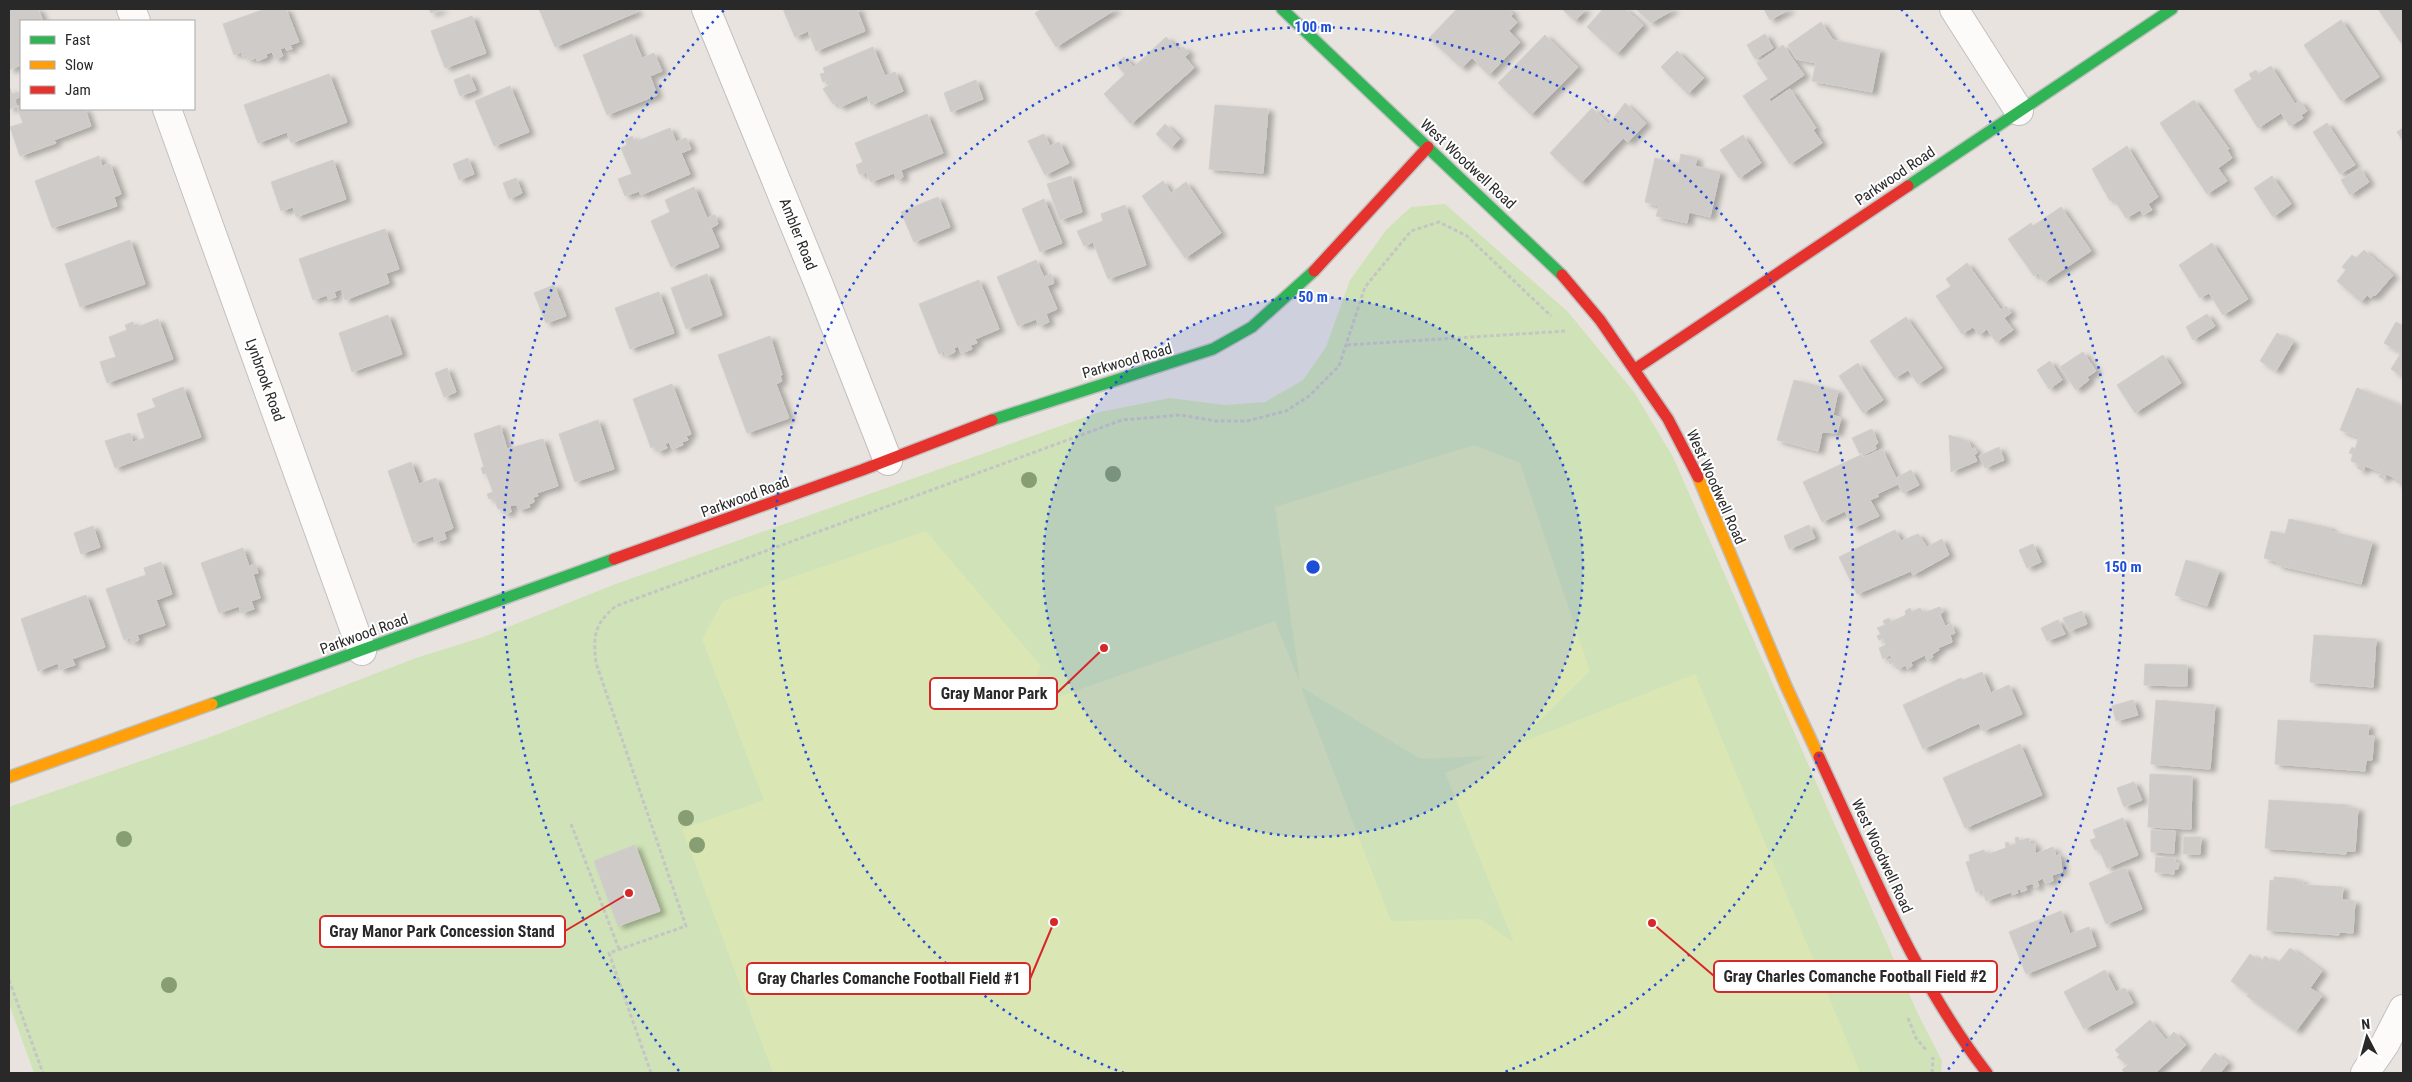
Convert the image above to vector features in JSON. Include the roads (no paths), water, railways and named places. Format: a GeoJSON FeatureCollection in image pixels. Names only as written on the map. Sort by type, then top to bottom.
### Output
{"type":"FeatureCollection","features":[{"type":"Feature","properties":{"kind":"street","name":"Ambler Road"},"geometry":{"type":"LineString","coordinates":[[706,9],[819,285],[888,460]]}},
{"type":"Feature","properties":{"kind":"street","name":"West Woodwell Road"},"geometry":{"type":"LineString","coordinates":[[1282,9],[1566,279],[1600,320],[1668,419],[1694,469],[1786,686],[1908,947],[1959,1037],[1987,1073]]}},
{"type":"Feature","properties":{"kind":"street"},"geometry":{"type":"LineString","coordinates":[[1954,9],[2019,111]]}},
{"type":"Feature","properties":{"kind":"street","name":"Parkwood Road"},"geometry":{"type":"LineString","coordinates":[[1634,369],[2172,9]]}},
{"type":"Feature","properties":{"kind":"street","name":"Lynbrook Road"},"geometry":{"type":"LineString","coordinates":[[167,110],[362,651]]}},
{"type":"Feature","properties":{"kind":"street","name":"Parkwood Road"},"geometry":{"type":"LineString","coordinates":[[9,777],[888,460],[975,425],[1094,385],[1159,369],[1195,357],[1232,339],[1264,316],[1306,280],[1428,147]]}},
{"type":"Feature","properties":{"kind":"street"},"geometry":{"type":"LineString","coordinates":[[2365,1073],[2385,1044],[2403,1009]]}},
{"type":"Feature","properties":{"kind":"place","name":"Gray Manor Park"},"geometry":{"type":"Point","coordinates":[1104,648]}},
{"type":"Feature","properties":{"kind":"place","name":"Gray Manor Park Concession Stand"},"geometry":{"type":"Point","coordinates":[629,893]}},
{"type":"Feature","properties":{"kind":"place","name":"Gray Charles Comanche Football Field #1"},"geometry":{"type":"Point","coordinates":[1054,922]}},
{"type":"Feature","properties":{"kind":"place","name":"Gray Charles Comanche Football Field #2"},"geometry":{"type":"Point","coordinates":[1652,923]}}]}
